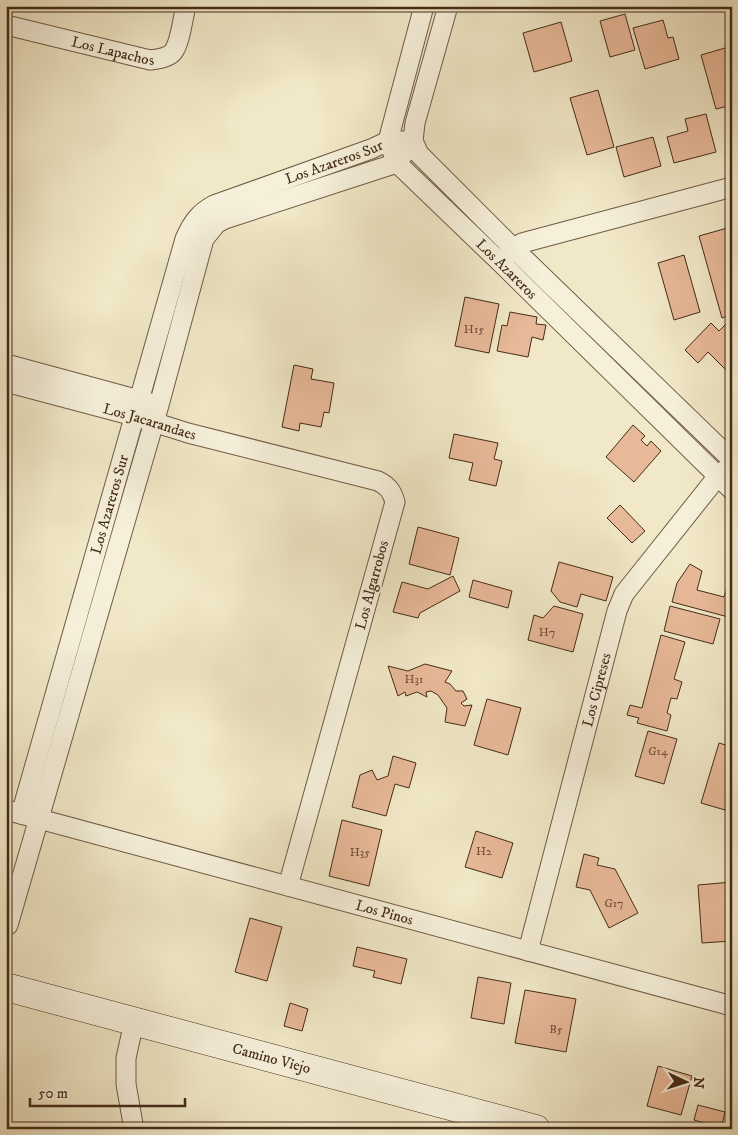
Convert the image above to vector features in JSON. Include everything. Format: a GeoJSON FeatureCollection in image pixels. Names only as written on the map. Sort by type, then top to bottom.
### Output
{"type":"FeatureCollection","features":[{"type":"Feature","properties":{"kind":"main road","name":"Camino Viejo"},"geometry":{"type":"LineString","coordinates":[[6,988],[536,1129]]}},
{"type":"Feature","properties":{"kind":"street","name":"Los Lapachos"},"geometry":{"type":"LineString","coordinates":[[6,25],[150,60],[161,58],[172,52],[177,42],[186,6]]}},
{"type":"Feature","properties":{"kind":"street"},"geometry":{"type":"LineString","coordinates":[[388,141],[424,6]]}},
{"type":"Feature","properties":{"kind":"street"},"geometry":{"type":"LineString","coordinates":[[413,141],[415,122],[448,6]]}},
{"type":"Feature","properties":{"kind":"street","name":"Los Azareros Sur"},"geometry":{"type":"LineString","coordinates":[[22,815],[185,239],[191,226],[202,212],[214,205],[371,149],[388,141],[413,141]]}},
{"type":"Feature","properties":{"kind":"street","name":"Los Azareros"},"geometry":{"type":"LineString","coordinates":[[388,141],[397,163],[500,262],[725,470],[732,490]]}},
{"type":"Feature","properties":{"kind":"street","name":"Los Azareros Sur"},"geometry":{"type":"LineString","coordinates":[[22,815],[156,413],[204,239],[217,223],[225,219],[397,163],[413,141]]}},
{"type":"Feature","properties":{"kind":"street","name":"Los Azareros"},"geometry":{"type":"LineString","coordinates":[[413,141],[419,154],[513,248],[732,460]]}},
{"type":"Feature","properties":{"kind":"street"},"geometry":{"type":"LineString","coordinates":[[500,262],[513,248],[522,243],[732,187]]}},
{"type":"Feature","properties":{"kind":"street","name":"Los Jacarandaes"},"geometry":{"type":"LineString","coordinates":[[6,364],[137,408]]}},
{"type":"Feature","properties":{"kind":"street","name":"Los Jacarandaes"},"geometry":{"type":"LineString","coordinates":[[6,382],[156,413],[188,433]]}},
{"type":"Feature","properties":{"kind":"street","name":"Los Algarrobos"},"geometry":{"type":"LineString","coordinates":[[188,433],[378,481],[387,485],[392,492],[395,502],[288,886]]}},
{"type":"Feature","properties":{"kind":"street","name":"Los Cipreses"},"geometry":{"type":"LineString","coordinates":[[528,951],[617,610],[624,594],[725,470]]}},
{"type":"Feature","properties":{"kind":"street"},"geometry":{"type":"LineString","coordinates":[[8,925],[22,815]]}},
{"type":"Feature","properties":{"kind":"street","name":"Los Pinos"},"geometry":{"type":"LineString","coordinates":[[22,815],[732,1006]]}},
{"type":"Feature","properties":{"kind":"street"},"geometry":{"type":"LineString","coordinates":[[133,1129],[126,1084],[126,1058],[134,1022]]}},
{"type":"Feature","properties":{"kind":"building"},"geometry":{"type":"Polygon","coordinates":[[[625,14],[635,50],[610,57],[600,21],[625,14]]]}},
{"type":"Feature","properties":{"kind":"building"},"geometry":{"type":"Polygon","coordinates":[[[663,20],[668,38],[673,37],[679,59],[645,69],[633,28],[663,20]]]}},
{"type":"Feature","properties":{"kind":"building"},"geometry":{"type":"Polygon","coordinates":[[[561,22],[572,61],[534,72],[523,33],[561,22]]]}},
{"type":"Feature","properties":{"kind":"building"},"geometry":{"type":"Polygon","coordinates":[[[732,46],[732,105],[716,109],[701,55],[732,46]]]}},
{"type":"Feature","properties":{"kind":"building"},"geometry":{"type":"Polygon","coordinates":[[[598,90],[614,147],[587,155],[570,98],[598,90]]]}},
{"type":"Feature","properties":{"kind":"building"},"geometry":{"type":"Polygon","coordinates":[[[706,114],[716,152],[674,163],[667,137],[688,131],[685,119],[706,114]]]}},
{"type":"Feature","properties":{"kind":"building"},"geometry":{"type":"Polygon","coordinates":[[[653,137],[661,166],[624,177],[616,147],[653,137]]]}},
{"type":"Feature","properties":{"kind":"building"},"geometry":{"type":"Polygon","coordinates":[[[731,227],[732,314],[722,318],[699,236],[731,227]]]}},
{"type":"Feature","properties":{"kind":"building"},"geometry":{"type":"Polygon","coordinates":[[[684,255],[700,312],[674,320],[658,263],[684,255]]]}},
{"type":"Feature","properties":{"kind":"building"},"geometry":{"type":"Polygon","coordinates":[[[465,297],[499,304],[489,353],[455,346],[465,297]]]}},
{"type":"Feature","properties":{"kind":"building"},"geometry":{"type":"Polygon","coordinates":[[[510,312],[537,317],[536,324],[546,325],[543,340],[532,337],[528,357],[497,351],[502,325],[507,326],[510,312]]]}},
{"type":"Feature","properties":{"kind":"building"},"geometry":{"type":"Polygon","coordinates":[[[730,320],[732,322],[732,376],[708,352],[698,363],[685,350],[711,323],[719,331],[730,320]]]}},
{"type":"Feature","properties":{"kind":"building"},"geometry":{"type":"Polygon","coordinates":[[[294,365],[313,369],[311,379],[334,383],[329,413],[324,412],[321,427],[300,423],[299,431],[282,427],[294,365]]]}},
{"type":"Feature","properties":{"kind":"building"},"geometry":{"type":"Polygon","coordinates":[[[633,425],[645,436],[641,440],[647,446],[651,441],[661,451],[634,482],[606,457],[633,425]]]}},
{"type":"Feature","properties":{"kind":"building"},"geometry":{"type":"Polygon","coordinates":[[[454,434],[498,443],[494,459],[502,461],[496,486],[469,480],[473,463],[449,458],[454,434]]]}},
{"type":"Feature","properties":{"kind":"building"},"geometry":{"type":"Polygon","coordinates":[[[620,505],[645,531],[632,543],[607,518],[620,505]]]}},
{"type":"Feature","properties":{"kind":"building"},"geometry":{"type":"Polygon","coordinates":[[[418,527],[459,538],[450,575],[409,564],[418,527]]]}},
{"type":"Feature","properties":{"kind":"building"},"geometry":{"type":"Polygon","coordinates":[[[559,562],[613,577],[606,601],[581,594],[577,607],[560,602],[551,591],[559,562]]]}},
{"type":"Feature","properties":{"kind":"building"},"geometry":{"type":"Polygon","coordinates":[[[690,564],[702,571],[697,590],[724,597],[732,571],[732,618],[672,602],[677,583],[690,564]]]}},
{"type":"Feature","properties":{"kind":"building"},"geometry":{"type":"Polygon","coordinates":[[[453,576],[460,591],[420,613],[418,618],[393,612],[402,582],[428,589],[453,576]]]}},
{"type":"Feature","properties":{"kind":"building"},"geometry":{"type":"Polygon","coordinates":[[[473,580],[512,591],[508,608],[469,597],[473,580]]]}},
{"type":"Feature","properties":{"kind":"building"},"geometry":{"type":"Polygon","coordinates":[[[554,606],[583,614],[573,652],[528,640],[534,615],[543,618],[554,606]]]}},
{"type":"Feature","properties":{"kind":"building"},"geometry":{"type":"Polygon","coordinates":[[[670,606],[720,619],[713,644],[664,631],[670,606]]]}},
{"type":"Feature","properties":{"kind":"building"},"geometry":{"type":"Polygon","coordinates":[[[661,635],[685,642],[674,679],[682,682],[677,699],[671,698],[667,713],[671,715],[667,731],[637,723],[639,718],[627,715],[630,705],[642,708],[661,635]]]}},
{"type":"Feature","properties":{"kind":"building"},"geometry":{"type":"Polygon","coordinates":[[[425,664],[452,671],[445,682],[450,684],[456,691],[463,691],[467,699],[461,703],[464,706],[472,705],[465,726],[445,722],[447,708],[438,695],[431,691],[426,692],[427,697],[417,692],[406,696],[405,692],[398,696],[388,666],[408,671],[425,664]]]}},
{"type":"Feature","properties":{"kind":"building"},"geometry":{"type":"Polygon","coordinates":[[[487,699],[521,708],[508,755],[474,745],[487,699]]]}},
{"type":"Feature","properties":{"kind":"building"},"geometry":{"type":"Polygon","coordinates":[[[648,731],[677,739],[664,784],[635,776],[648,731]]]}},
{"type":"Feature","properties":{"kind":"building"},"geometry":{"type":"Polygon","coordinates":[[[719,743],[732,747],[732,812],[701,803],[719,743]]]}},
{"type":"Feature","properties":{"kind":"building"},"geometry":{"type":"Polygon","coordinates":[[[393,756],[416,763],[409,788],[395,784],[386,816],[352,807],[360,775],[372,770],[377,780],[388,776],[393,756]]]}},
{"type":"Feature","properties":{"kind":"building"},"geometry":{"type":"Polygon","coordinates":[[[342,820],[382,830],[369,886],[329,876],[342,820]]]}},
{"type":"Feature","properties":{"kind":"building"},"geometry":{"type":"Polygon","coordinates":[[[476,831],[513,843],[502,878],[465,867],[476,831]]]}},
{"type":"Feature","properties":{"kind":"building"},"geometry":{"type":"Polygon","coordinates":[[[584,854],[599,858],[597,865],[615,869],[638,913],[609,928],[590,890],[576,887],[584,854]]]}},
{"type":"Feature","properties":{"kind":"building"},"geometry":{"type":"Polygon","coordinates":[[[732,882],[732,941],[702,943],[698,885],[732,882]]]}},
{"type":"Feature","properties":{"kind":"building"},"geometry":{"type":"Polygon","coordinates":[[[250,918],[282,927],[267,981],[235,972],[250,918]]]}},
{"type":"Feature","properties":{"kind":"building"},"geometry":{"type":"Polygon","coordinates":[[[357,947],[407,959],[401,984],[373,977],[375,971],[353,966],[357,947]]]}},
{"type":"Feature","properties":{"kind":"building"},"geometry":{"type":"Polygon","coordinates":[[[478,977],[511,983],[504,1024],[471,1018],[478,977]]]}},
{"type":"Feature","properties":{"kind":"building"},"geometry":{"type":"Polygon","coordinates":[[[525,990],[576,999],[566,1052],[515,1043],[525,990]]]}},
{"type":"Feature","properties":{"kind":"building"},"geometry":{"type":"Polygon","coordinates":[[[290,1003],[308,1009],[302,1031],[284,1026],[290,1003]]]}},
{"type":"Feature","properties":{"kind":"building"},"geometry":{"type":"Polygon","coordinates":[[[658,1066],[692,1076],[681,1115],[647,1106],[658,1066]]]}},
{"type":"Feature","properties":{"kind":"building"},"geometry":{"type":"Polygon","coordinates":[[[698,1105],[725,1112],[721,1128],[694,1120],[698,1105]]]}}]}
